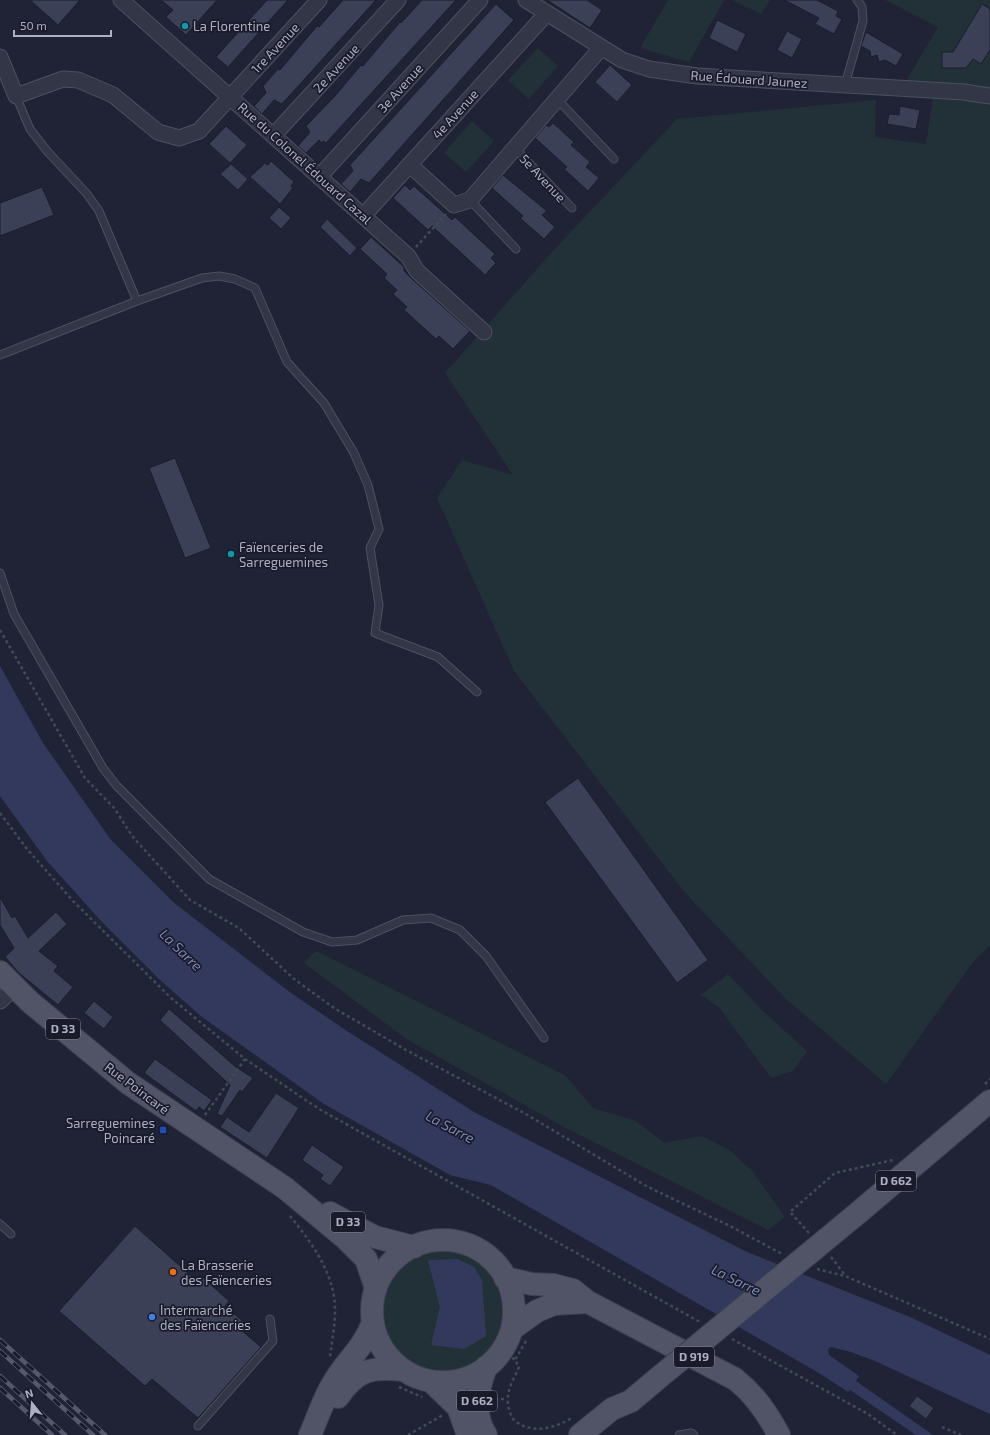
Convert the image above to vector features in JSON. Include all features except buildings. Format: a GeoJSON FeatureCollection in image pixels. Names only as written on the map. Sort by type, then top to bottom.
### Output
{"type":"FeatureCollection","features":[{"type":"Feature","properties":{"kind":"main road","name":"Rue Poincaré"},"geometry":{"type":"LineString","coordinates":[[5,987],[30,1002],[118,1075],[195,1129],[286,1199],[356,1247],[366,1259],[376,1288]]}},
{"type":"Feature","properties":{"kind":"main road","name":"D 662"},"geometry":{"type":"LineString","coordinates":[[579,1425],[631,1401],[858,1213],[990,1101]]}},
{"type":"Feature","properties":{"kind":"main road","name":"Rue Poincaré"},"geometry":{"type":"LineString","coordinates":[[286,1199],[375,1237],[414,1247]]}},
{"type":"Feature","properties":{"kind":"main road"},"geometry":{"type":"LineString","coordinates":[[399,1378],[392,1361],[383,1350],[377,1337],[373,1322],[373,1299],[382,1275],[391,1263],[414,1247],[429,1242],[444,1240],[459,1242],[473,1247],[486,1255],[497,1265],[505,1278],[520,1333]]}},
{"type":"Feature","properties":{"kind":"main road","name":"D 919"},"geometry":{"type":"LineString","coordinates":[[505,1278],[532,1284],[554,1285],[573,1290],[588,1302],[735,1379],[750,1391],[765,1409],[780,1435]]}},
{"type":"Feature","properties":{"kind":"main road"},"geometry":{"type":"LineString","coordinates":[[317,1435],[338,1396],[349,1381],[366,1370],[377,1368],[399,1378],[417,1377],[429,1390],[446,1382],[460,1380],[474,1375],[509,1355],[520,1333],[537,1311],[554,1304],[588,1302]]}},
{"type":"Feature","properties":{"kind":"main road"},"geometry":{"type":"LineString","coordinates":[[310,1435],[328,1393],[340,1372],[366,1339],[373,1322]]}},
{"type":"Feature","properties":{"kind":"main road","name":"D 662"},"geometry":{"type":"LineString","coordinates":[[486,1368],[477,1399],[479,1416],[486,1435]]}},
{"type":"Feature","properties":{"kind":"main road","name":"D 662"},"geometry":{"type":"LineString","coordinates":[[429,1390],[458,1408],[468,1435]]}},
{"type":"Feature","properties":{"kind":"main road","name":"D 662"},"geometry":{"type":"LineString","coordinates":[[600,1435],[622,1417],[631,1401]]}},
{"type":"Feature","properties":{"kind":"street","name":"Rue du Colonel Édouard Cazal"},"geometry":{"type":"LineString","coordinates":[[121,0],[231,96],[319,177],[364,215],[408,256],[417,271],[484,332]]}},
{"type":"Feature","properties":{"kind":"street","name":"1re Avenue"},"geometry":{"type":"LineString","coordinates":[[16,96],[63,79],[78,80],[112,95],[158,132],[179,138],[199,131],[319,0]]}},
{"type":"Feature","properties":{"kind":"street","name":"2e Avenue"},"geometry":{"type":"LineString","coordinates":[[274,136],[398,0]]}},
{"type":"Feature","properties":{"kind":"street","name":"3e Avenue"},"geometry":{"type":"LineString","coordinates":[[319,177],[480,0]]}},
{"type":"Feature","properties":{"kind":"street","name":"Rue Édouard Jaunez"},"geometry":{"type":"LineString","coordinates":[[526,0],[622,60],[649,69],[697,76],[964,92],[990,96]]}},
{"type":"Feature","properties":{"kind":"street","name":"4e Avenue"},"geometry":{"type":"LineString","coordinates":[[364,215],[547,13]]}},
{"type":"Feature","properties":{"kind":"street","name":"5e Avenue"},"geometry":{"type":"LineString","coordinates":[[470,200],[514,147],[601,48]]}},
{"type":"Feature","properties":{"kind":"street"},"geometry":{"type":"LineString","coordinates":[[0,57],[16,96]]}},
{"type":"Feature","properties":{"kind":"street"},"geometry":{"type":"LineString","coordinates":[[410,164],[454,205],[470,200]]}},
{"type":"Feature","properties":{"kind":"lane"},"geometry":{"type":"LineString","coordinates":[[845,85],[863,21],[862,7],[857,0]]}},
{"type":"Feature","properties":{"kind":"lane"},"geometry":{"type":"LineString","coordinates":[[16,96],[30,129],[47,151],[87,194],[99,211],[136,301]]}},
{"type":"Feature","properties":{"kind":"lane"},"geometry":{"type":"LineString","coordinates":[[557,99],[614,159]]}},
{"type":"Feature","properties":{"kind":"lane","name":"5e Avenue"},"geometry":{"type":"LineString","coordinates":[[514,147],[572,208]]}},
{"type":"Feature","properties":{"kind":"lane"},"geometry":{"type":"LineString","coordinates":[[470,200],[516,249]]}},
{"type":"Feature","properties":{"kind":"lane"},"geometry":{"type":"LineString","coordinates":[[0,355],[136,301],[202,278],[219,276],[235,280],[255,288],[287,362],[324,403],[354,453],[368,484],[379,529],[370,548],[379,605],[376,633],[438,657],[477,692]]}},
{"type":"Feature","properties":{"kind":"lane"},"geometry":{"type":"LineString","coordinates":[[0,573],[14,614],[103,768],[116,785],[209,879],[303,932],[332,942],[357,940],[403,920],[431,918],[460,930],[486,956],[544,1038]]}},
{"type":"Feature","properties":{"kind":"lane"},"geometry":{"type":"LineString","coordinates":[[0,1224],[11,1234]]}},
{"type":"Feature","properties":{"kind":"lane"},"geometry":{"type":"LineString","coordinates":[[198,1426],[274,1341],[270,1319]]}},
{"type":"Feature","properties":{"kind":"lane"},"geometry":{"type":"LineString","coordinates":[[679,1435],[691,1433],[694,1435]]}},
{"type":"Feature","properties":{"kind":"path"},"geometry":{"type":"LineString","coordinates":[[408,256],[454,205]]}},
{"type":"Feature","properties":{"kind":"path"},"geometry":{"type":"LineString","coordinates":[[0,630],[85,778],[115,808],[132,836],[190,900],[239,928],[294,979],[334,1008],[406,1050],[524,1113],[648,1187],[730,1226],[789,1258]]}},
{"type":"Feature","properties":{"kind":"path"},"geometry":{"type":"LineString","coordinates":[[0,813],[27,849],[73,901],[171,998],[245,1059],[319,1109],[702,1323]]}},
{"type":"Feature","properties":{"kind":"path"},"geometry":{"type":"LineString","coordinates":[[195,1129],[245,1059]]}},
{"type":"Feature","properties":{"kind":"path"},"geometry":{"type":"LineString","coordinates":[[810,1234],[790,1212],[836,1173],[895,1160]]}},
{"type":"Feature","properties":{"kind":"path"},"geometry":{"type":"LineString","coordinates":[[286,1199],[290,1216],[315,1248],[332,1287],[335,1310],[328,1366],[340,1372]]}},
{"type":"Feature","properties":{"kind":"path"},"geometry":{"type":"LineString","coordinates":[[830,1257],[845,1276]]}},
{"type":"Feature","properties":{"kind":"path"},"geometry":{"type":"LineString","coordinates":[[810,1267],[845,1276],[990,1339]]}},
{"type":"Feature","properties":{"kind":"path"},"geometry":{"type":"LineString","coordinates":[[520,1333],[509,1355],[519,1367],[510,1386],[507,1399],[512,1417],[517,1424],[529,1431],[542,1432],[554,1428],[579,1425]]}},
{"type":"Feature","properties":{"kind":"path"},"geometry":{"type":"LineString","coordinates":[[729,1338],[868,1414],[897,1435]]}},
{"type":"Feature","properties":{"kind":"path"},"geometry":{"type":"LineString","coordinates":[[399,1378],[429,1390]]}},
{"type":"Feature","properties":{"kind":"path"},"geometry":{"type":"LineString","coordinates":[[440,1410],[444,1414]]}},
{"type":"Feature","properties":{"kind":"path"},"geometry":{"type":"LineString","coordinates":[[942,1427],[961,1435]]}},
{"type":"Feature","properties":{"kind":"shaded area"},"geometry":{"type":"Polygon","coordinates":[[[668,0],[724,0],[689,62],[640,48],[668,0]]]}},
{"type":"Feature","properties":{"kind":"shaded area"},"geometry":{"type":"Polygon","coordinates":[[[732,0],[770,0],[761,14],[732,0]]]}},
{"type":"Feature","properties":{"kind":"shaded area"},"geometry":{"type":"Polygon","coordinates":[[[885,0],[990,0],[990,945],[973,962],[886,1084],[787,1000],[686,894],[514,671],[437,498],[462,460],[513,475],[445,373],[551,253],[677,119],[876,100],[875,137],[926,144],[933,97],[906,81],[938,27],[885,0]]]}},
{"type":"Feature","properties":{"kind":"shaded area"},"geometry":{"type":"Polygon","coordinates":[[[538,48],[558,66],[529,99],[508,80],[538,48]]]}},
{"type":"Feature","properties":{"kind":"shaded area"},"geometry":{"type":"Polygon","coordinates":[[[472,121],[494,141],[466,172],[444,153],[472,121]]]}},
{"type":"Feature","properties":{"kind":"shaded area"},"geometry":{"type":"Polygon","coordinates":[[[316,951],[566,1076],[593,1108],[636,1121],[664,1143],[702,1136],[731,1151],[751,1169],[785,1217],[768,1230],[566,1128],[408,1040],[304,963],[316,951]]]}},
{"type":"Feature","properties":{"kind":"shaded area"},"geometry":{"type":"Polygon","coordinates":[[[728,974],[764,1012],[807,1051],[793,1071],[771,1078],[719,1007],[701,995],[728,974]]]}},
{"type":"Feature","properties":{"kind":"shaded area"},"geometry":{"type":"Polygon","coordinates":[[[443,1251],[466,1255],[486,1268],[499,1288],[503,1311],[499,1334],[486,1354],[466,1367],[443,1371],[420,1367],[400,1354],[387,1334],[383,1311],[387,1288],[400,1268],[420,1255],[443,1251]]]}},
{"type":"Feature","properties":{"kind":"water","name":"La Sarre"},"geometry":{"type":"Polygon","coordinates":[[[0,666],[43,743],[111,840],[173,902],[291,993],[347,1031],[474,1112],[747,1252],[910,1317],[990,1355],[990,1414],[875,1361],[851,1352],[831,1347],[828,1349],[829,1355],[859,1376],[856,1381],[933,1435],[916,1435],[850,1390],[848,1392],[819,1373],[491,1185],[450,1175],[324,1104],[202,1017],[159,979],[101,921],[47,861],[0,796],[0,666]]]}},
{"type":"Feature","properties":{"kind":"water"},"geometry":{"type":"Polygon","coordinates":[[[457,1259],[474,1267],[482,1280],[486,1336],[464,1349],[431,1345],[440,1307],[428,1260],[457,1259]]]}},
{"type":"Feature","properties":{"kind":"railway"},"geometry":{"type":"LineString","coordinates":[[0,1340],[105,1435]]}},
{"type":"Feature","properties":{"kind":"railway"},"geometry":{"type":"LineString","coordinates":[[0,1351],[93,1435]]}},
{"type":"Feature","properties":{"kind":"railway"},"geometry":{"type":"LineString","coordinates":[[0,1376],[65,1435]]}},
{"type":"Feature","properties":{"kind":"railway"},"geometry":{"type":"LineString","coordinates":[[0,1388],[52,1435]]}},
{"type":"Feature","properties":{"kind":"place","name":"La Florentine"},"geometry":{"type":"Point","coordinates":[185,26]}},
{"type":"Feature","properties":{"kind":"place","name":"Faïenceries de Sarreguemines"},"geometry":{"type":"Point","coordinates":[231,554]}},
{"type":"Feature","properties":{"kind":"place","name":"Sarreguemines Poincaré"},"geometry":{"type":"Point","coordinates":[163,1130]}},
{"type":"Feature","properties":{"kind":"place","name":"La Brasserie des Faïenceries"},"geometry":{"type":"Point","coordinates":[173,1272]}},
{"type":"Feature","properties":{"kind":"place","name":"Intermarché des Faïenceries"},"geometry":{"type":"Point","coordinates":[152,1317]}}]}
